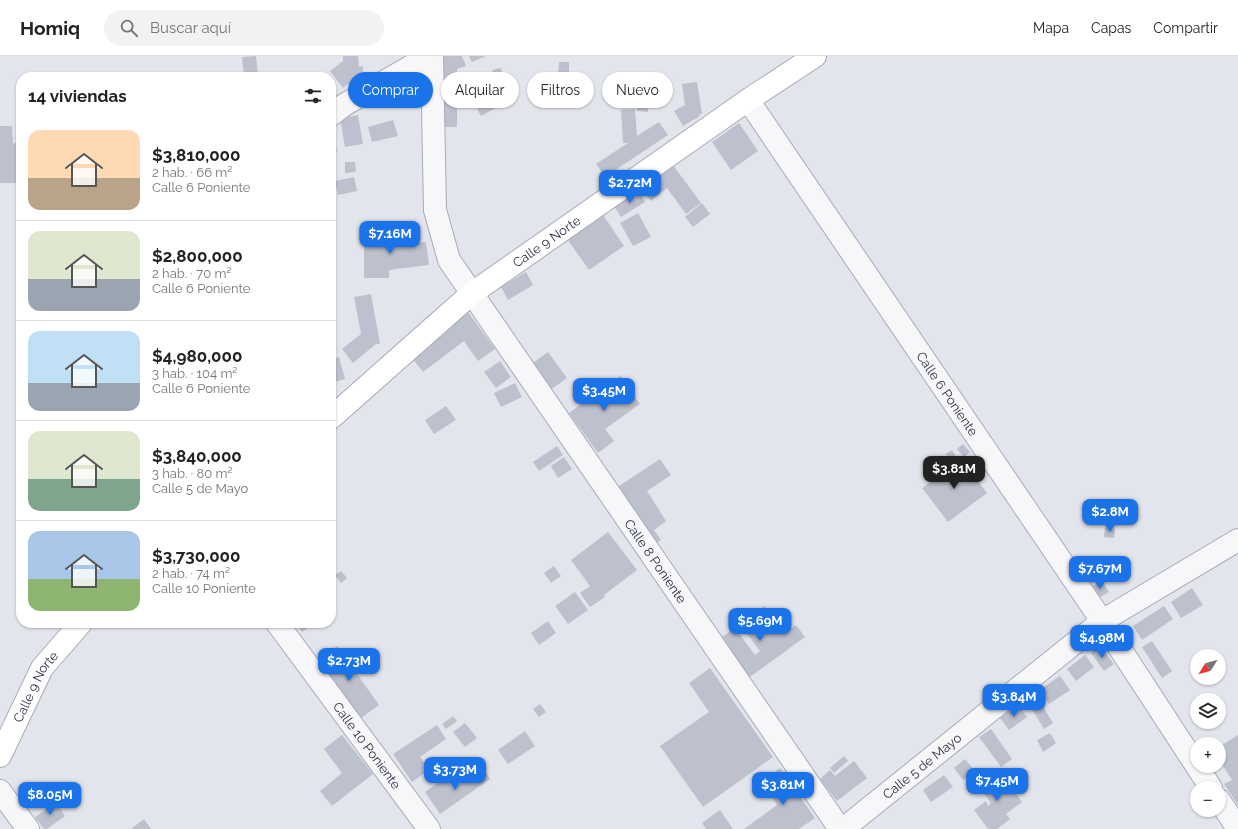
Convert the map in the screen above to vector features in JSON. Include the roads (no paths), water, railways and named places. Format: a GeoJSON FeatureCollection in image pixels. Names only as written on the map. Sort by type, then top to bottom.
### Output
{"type":"FeatureCollection","features":[{"type":"Feature","properties":{"kind":"street"},"geometry":{"type":"LineString","coordinates":[[336,111],[431,56]]}},
{"type":"Feature","properties":{"kind":"street","name":"Calle 8 Poniente"},"geometry":{"type":"LineString","coordinates":[[431,56],[435,210],[449,260],[840,829]]}},
{"type":"Feature","properties":{"kind":"street","name":"Calle 9 Norte"},"geometry":{"type":"LineString","coordinates":[[336,414],[471,294],[748,100],[815,56]]}},
{"type":"Feature","properties":{"kind":"street","name":"Calle 6 Poniente"},"geometry":{"type":"LineString","coordinates":[[748,100],[1102,621],[1206,781]]}},
{"type":"Feature","properties":{"kind":"street","name":"Calle 5 de Mayo"},"geometry":{"type":"LineString","coordinates":[[844,829],[1102,621],[1238,540]]}},
{"type":"Feature","properties":{"kind":"street","name":"Calle 9 Norte"},"geometry":{"type":"LineString","coordinates":[[0,756],[42,668],[77,628]]}},
{"type":"Feature","properties":{"kind":"street","name":"Calle 10 Poniente"},"geometry":{"type":"LineString","coordinates":[[280,628],[429,829]]}},
{"type":"Feature","properties":{"kind":"street"},"geometry":{"type":"LineString","coordinates":[[0,792],[28,829]]}},
{"type":"Feature","properties":{"kind":"street"},"geometry":{"type":"LineString","coordinates":[[1226,811],[1238,829]]}}]}
